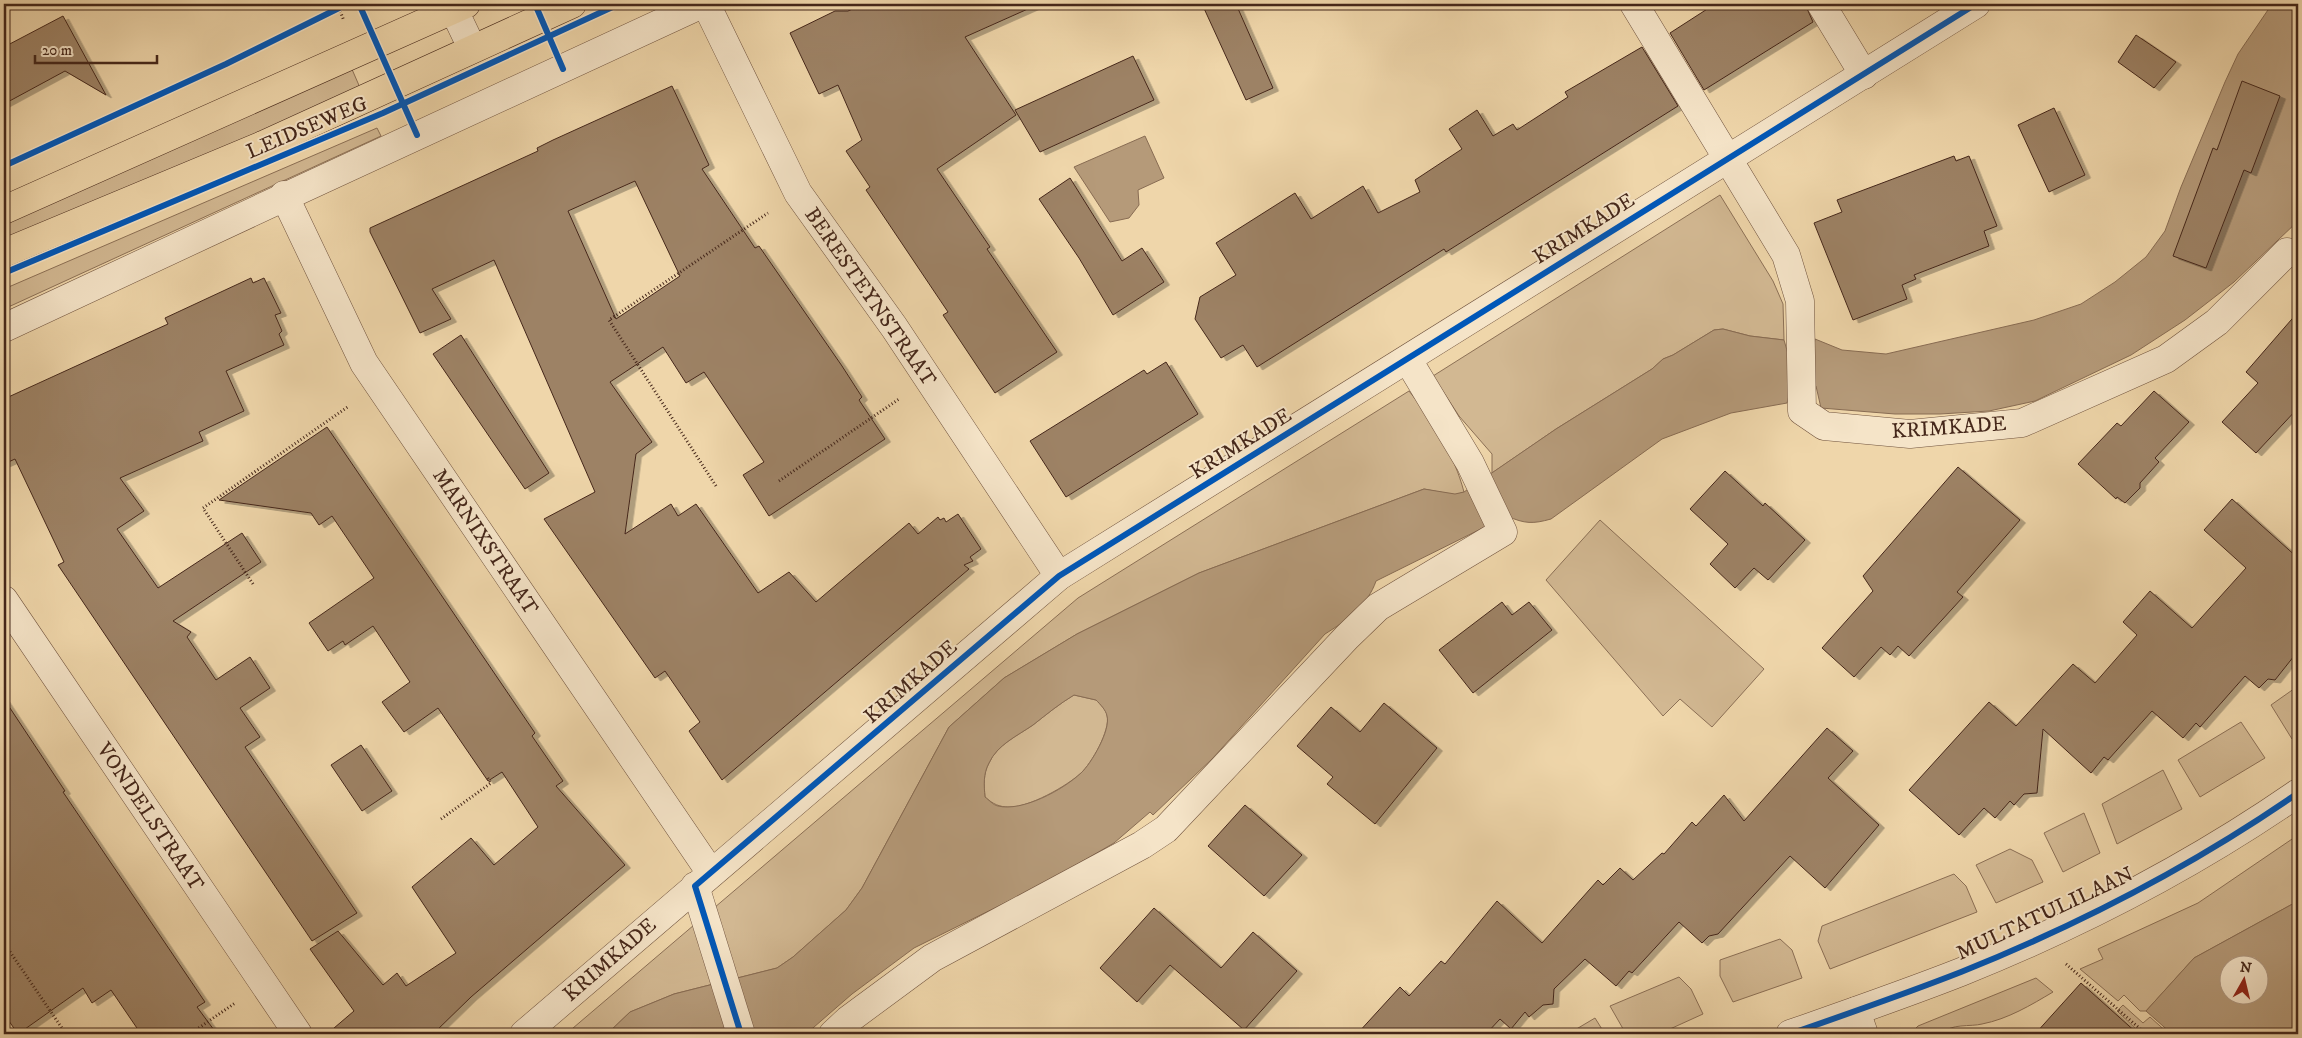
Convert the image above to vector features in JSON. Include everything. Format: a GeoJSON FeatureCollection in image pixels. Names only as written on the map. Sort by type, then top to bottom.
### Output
{"type":"FeatureCollection","features":[{"type":"Feature","properties":{"kind":"main road","name":"LEIDSEWEG"},"geometry":{"type":"LineString","coordinates":[[4,253],[263,145],[572,4]]}},
{"type":"Feature","properties":{"kind":"main road"},"geometry":{"type":"LineString","coordinates":[[4,210],[457,6]]}},
{"type":"Feature","properties":{"kind":"street"},"geometry":{"type":"LineString","coordinates":[[4,328],[284,196],[702,4]]}},
{"type":"Feature","properties":{"kind":"street","name":"BERESTEYNSTRAAT"},"geometry":{"type":"LineString","coordinates":[[706,4],[798,193],[894,327],[1060,576]]}},
{"type":"Feature","properties":{"kind":"street","name":"KRIMKADE"},"geometry":{"type":"LineString","coordinates":[[1634,4],[1786,255],[1800,301],[1802,411],[1824,426],[1910,434],[2022,423],[2166,359],[2217,322],[2287,252]]}},
{"type":"Feature","properties":{"kind":"street"},"geometry":{"type":"LineString","coordinates":[[1821,4],[1864,75]]}},
{"type":"Feature","properties":{"kind":"street","name":"KRIMKADE"},"geometry":{"type":"LineString","coordinates":[[524,1034],[1060,576],[1408,360],[1726,158],[1864,75],[1976,4]]}},
{"type":"Feature","properties":{"kind":"street"},"geometry":{"type":"LineString","coordinates":[[457,6],[472,48]]}},
{"type":"Feature","properties":{"kind":"street","name":"MARNIXSTRAAT"},"geometry":{"type":"LineString","coordinates":[[284,196],[364,363],[703,880]]}},
{"type":"Feature","properties":{"kind":"street"},"geometry":{"type":"LineString","coordinates":[[834,1034],[848,1020],[932,958],[1142,845],[1166,829],[1346,637],[1378,607],[1503,532],[1470,463],[1408,360]]}},
{"type":"Feature","properties":{"kind":"street","name":"VONDELSTRAAT"},"geometry":{"type":"LineString","coordinates":[[4,600],[298,1034]]}},
{"type":"Feature","properties":{"kind":"street","name":"MULTATULILAAN"},"geometry":{"type":"LineString","coordinates":[[1790,1034],[1860,1022],[1961,972],[2050,933],[2154,879],[2251,825],[2298,793]]}},
{"type":"Feature","properties":{"kind":"street"},"geometry":{"type":"LineString","coordinates":[[703,880],[724,977],[742,1034]]}},
{"type":"Feature","properties":{"kind":"path"},"geometry":{"type":"LineString","coordinates":[[330,12],[342,4]]}},
{"type":"Feature","properties":{"kind":"path"},"geometry":{"type":"LineString","coordinates":[[716,486],[609,320],[798,193]]}},
{"type":"Feature","properties":{"kind":"path"},"geometry":{"type":"LineString","coordinates":[[779,481],[928,378]]}},
{"type":"Feature","properties":{"kind":"path"},"geometry":{"type":"LineString","coordinates":[[253,584],[203,508],[379,386]]}},
{"type":"Feature","properties":{"kind":"path"},"geometry":{"type":"LineString","coordinates":[[441,819],[491,783],[487,777]]}},
{"type":"Feature","properties":{"kind":"path"},"geometry":{"type":"LineString","coordinates":[[2050,933],[2066,965],[2146,1034]]}},
{"type":"Feature","properties":{"kind":"path"},"geometry":{"type":"LineString","coordinates":[[4,943],[66,1034]]}},
{"type":"Feature","properties":{"kind":"path"},"geometry":{"type":"LineString","coordinates":[[190,1034],[263,984]]}},
{"type":"Feature","properties":{"kind":"shaded area"},"geometry":{"type":"Polygon","coordinates":[[[2272,4],[2298,4],[2298,221],[2234,282],[2185,320],[2131,355],[2035,401],[1989,411],[1895,414],[1821,408],[1816,386],[1791,387],[1787,403],[1731,413],[1662,439],[1551,519],[1529,522],[1519,521],[1507,516],[1376,581],[1368,598],[1362,605],[1341,624],[1325,634],[1212,759],[1153,815],[1150,812],[1114,843],[1043,884],[914,948],[852,994],[806,1034],[607,1034],[630,1012],[674,994],[777,968],[793,957],[846,910],[862,888],[949,727],[1004,678],[1077,634],[1199,573],[1424,489],[1455,494],[1464,492],[1556,429],[1652,369],[1663,359],[1714,330],[1723,329],[1750,336],[1784,340],[1790,361],[1812,360],[1815,339],[1842,350],[1886,354],[2034,320],[2081,304],[2115,282],[2146,257],[2165,231],[2181,187],[2238,54],[2272,4]],[[1074,695],[1002,746],[987,767],[984,780],[985,797],[998,806],[1019,806],[1042,798],[1073,780],[1095,755],[1106,730],[1106,714],[1103,707],[1096,700],[1074,695]]]}},
{"type":"Feature","properties":{"kind":"shaded area"},"geometry":{"type":"Polygon","coordinates":[[[351,67],[361,90],[4,240],[4,222],[351,67]]]}},
{"type":"Feature","properties":{"kind":"shaded area"},"geometry":{"type":"Polygon","coordinates":[[[377,128],[381,136],[4,309],[4,289],[377,128]]]}},
{"type":"Feature","properties":{"kind":"shaded area"},"geometry":{"type":"Polygon","coordinates":[[[1145,136],[1164,178],[1138,190],[1139,205],[1129,218],[1110,222],[1074,167],[1145,136]]]}},
{"type":"Feature","properties":{"kind":"shaded area"},"geometry":{"type":"Polygon","coordinates":[[[1720,195],[1773,281],[1783,304],[1784,340],[1750,336],[1723,329],[1714,330],[1663,359],[1652,369],[1556,429],[1492,473],[1492,454],[1459,416],[1433,376],[1720,195]]]}},
{"type":"Feature","properties":{"kind":"shaded area"},"geometry":{"type":"Polygon","coordinates":[[[1409,391],[1442,438],[1455,464],[1464,492],[1455,495],[1424,489],[1199,573],[1077,634],[1004,678],[949,727],[862,888],[846,910],[793,957],[777,968],[674,994],[630,1012],[607,1034],[566,1034],[1078,598],[1409,391]]]}},
{"type":"Feature","properties":{"kind":"shaded area"},"geometry":{"type":"Polygon","coordinates":[[[1600,520],[1764,669],[1712,727],[1680,699],[1663,716],[1546,580],[1600,520]]]}},
{"type":"Feature","properties":{"kind":"shaded area"},"geometry":{"type":"Polygon","coordinates":[[[2298,686],[2298,735],[2292,739],[2271,705],[2298,686]]]}},
{"type":"Feature","properties":{"kind":"shaded area"},"geometry":{"type":"Polygon","coordinates":[[[1074,695],[1096,700],[1107,715],[1103,738],[1095,755],[1085,769],[1057,790],[1026,804],[1009,807],[1002,806],[993,803],[985,797],[984,784],[987,767],[997,751],[1008,741],[1074,695]]]}},
{"type":"Feature","properties":{"kind":"shaded area"},"geometry":{"type":"Polygon","coordinates":[[[2241,722],[2265,758],[2200,797],[2178,760],[2241,722]]]}},
{"type":"Feature","properties":{"kind":"shaded area"},"geometry":{"type":"Polygon","coordinates":[[[2163,770],[2182,809],[2117,844],[2102,804],[2163,770]]]}},
{"type":"Feature","properties":{"kind":"shaded area"},"geometry":{"type":"Polygon","coordinates":[[[2084,813],[2100,853],[2063,872],[2044,833],[2084,813]]]}},
{"type":"Feature","properties":{"kind":"shaded area"},"geometry":{"type":"Polygon","coordinates":[[[2298,835],[2298,901],[2194,958],[2146,1011],[2140,1011],[2124,995],[2118,1001],[2080,969],[2103,959],[2098,949],[2198,903],[2298,835]]]}},
{"type":"Feature","properties":{"kind":"shaded area"},"geometry":{"type":"Polygon","coordinates":[[[2010,849],[2032,860],[2043,882],[1996,903],[1976,865],[2010,849]]]}},
{"type":"Feature","properties":{"kind":"shaded area"},"geometry":{"type":"Polygon","coordinates":[[[1954,874],[1966,886],[1977,912],[1830,969],[1818,941],[1822,926],[1954,874]]]}},
{"type":"Feature","properties":{"kind":"shaded area"},"geometry":{"type":"Polygon","coordinates":[[[2298,901],[2298,1034],[2172,1034],[2146,1011],[2194,958],[2298,901]]]}},
{"type":"Feature","properties":{"kind":"shaded area"},"geometry":{"type":"Polygon","coordinates":[[[1780,939],[1792,950],[1802,978],[1733,1002],[1720,976],[1720,960],[1780,939]]]}},
{"type":"Feature","properties":{"kind":"shaded area"},"geometry":{"type":"Polygon","coordinates":[[[1679,977],[1691,989],[1703,1014],[1659,1034],[1626,1034],[1610,1006],[1679,977]]]}},
{"type":"Feature","properties":{"kind":"shaded area"},"geometry":{"type":"Polygon","coordinates":[[[2036,978],[2053,992],[2010,1015],[1992,1022],[1950,1028],[1942,1034],[1910,1034],[1918,1026],[2036,978]]]}},
{"type":"Feature","properties":{"kind":"shaded area"},"geometry":{"type":"Polygon","coordinates":[[[2123,1005],[2143,1023],[2150,1017],[2169,1034],[2134,1034],[2137,1030],[2117,1011],[2123,1005]]]}},
{"type":"Feature","properties":{"kind":"shaded area"},"geometry":{"type":"Polygon","coordinates":[[[1595,1018],[1605,1034],[1568,1034],[1595,1018]]]}},
{"type":"Feature","properties":{"kind":"building"},"geometry":{"type":"Polygon","coordinates":[[[863,4],[1039,4],[965,37],[1016,115],[937,169],[990,247],[987,249],[1057,352],[995,393],[943,315],[948,312],[866,190],[870,187],[846,151],[862,140],[838,85],[819,94],[790,33],[835,11],[848,11],[863,4]]]}},
{"type":"Feature","properties":{"kind":"building"},"geometry":{"type":"Polygon","coordinates":[[[1202,4],[1236,4],[1273,88],[1246,100],[1202,4]]]}},
{"type":"Feature","properties":{"kind":"building"},"geometry":{"type":"Polygon","coordinates":[[[1715,4],[1805,4],[1813,22],[1704,90],[1670,33],[1715,4]]]}},
{"type":"Feature","properties":{"kind":"building"},"geometry":{"type":"Polygon","coordinates":[[[63,16],[106,95],[65,71],[4,104],[4,47],[63,16]]]}},
{"type":"Feature","properties":{"kind":"building"},"geometry":{"type":"Polygon","coordinates":[[[2136,35],[2176,62],[2154,88],[2118,62],[2136,35]]]}},
{"type":"Feature","properties":{"kind":"building"},"geometry":{"type":"Polygon","coordinates":[[[1642,47],[1678,106],[1446,252],[1444,249],[1257,367],[1243,345],[1221,358],[1195,319],[1200,297],[1236,275],[1216,243],[1295,193],[1311,219],[1363,186],[1378,213],[1420,192],[1415,180],[1462,149],[1449,129],[1477,110],[1493,136],[1513,124],[1517,130],[1568,97],[1565,92],[1642,47]]]}},
{"type":"Feature","properties":{"kind":"building"},"geometry":{"type":"Polygon","coordinates":[[[1133,56],[1154,100],[1040,152],[1015,110],[1133,56]]]}},
{"type":"Feature","properties":{"kind":"building"},"geometry":{"type":"Polygon","coordinates":[[[2242,81],[2280,96],[2251,173],[2244,170],[2206,268],[2173,256],[2213,148],[2217,150],[2242,81]]]}},
{"type":"Feature","properties":{"kind":"building"},"geometry":{"type":"Polygon","coordinates":[[[672,86],[709,165],[702,169],[755,248],[759,246],[842,366],[862,397],[859,400],[885,439],[769,516],[743,475],[764,462],[704,372],[686,383],[663,347],[610,382],[652,442],[636,454],[625,534],[671,504],[678,516],[696,504],[758,593],[789,572],[816,602],[909,523],[918,534],[938,517],[940,520],[944,518],[946,522],[958,514],[981,549],[970,557],[973,561],[964,565],[969,569],[722,780],[689,731],[700,722],[665,671],[655,678],[544,519],[595,492],[494,260],[432,289],[451,319],[420,333],[370,232],[370,228],[538,151],[537,148],[672,86]],[[635,181],[568,211],[616,319],[680,276],[635,181]]]}},
{"type":"Feature","properties":{"kind":"building"},"geometry":{"type":"Polygon","coordinates":[[[2054,108],[2085,175],[2049,192],[2018,125],[2054,108]]]}},
{"type":"Feature","properties":{"kind":"building"},"geometry":{"type":"Polygon","coordinates":[[[1954,156],[1956,161],[1969,156],[1997,226],[1984,231],[1989,246],[1914,275],[1916,279],[1902,285],[1907,299],[1853,320],[1814,223],[1842,212],[1837,200],[1954,156]]]}},
{"type":"Feature","properties":{"kind":"building"},"geometry":{"type":"Polygon","coordinates":[[[1070,178],[1122,261],[1142,248],[1164,282],[1113,315],[1079,258],[1039,199],[1070,178]]]}},
{"type":"Feature","properties":{"kind":"building"},"geometry":{"type":"Polygon","coordinates":[[[251,278],[253,283],[264,278],[281,313],[275,315],[282,331],[279,334],[284,345],[226,371],[244,411],[199,432],[203,441],[120,478],[144,511],[117,529],[158,588],[242,533],[261,562],[173,621],[191,632],[187,637],[216,680],[250,657],[270,688],[240,708],[260,737],[245,747],[357,913],[312,941],[58,565],[64,562],[15,459],[4,464],[4,399],[168,324],[165,318],[251,278]]]}},
{"type":"Feature","properties":{"kind":"building"},"geometry":{"type":"Polygon","coordinates":[[[2298,312],[2298,408],[2256,453],[2222,422],[2258,383],[2246,372],[2298,312]]]}},
{"type":"Feature","properties":{"kind":"building"},"geometry":{"type":"Polygon","coordinates":[[[461,335],[549,473],[525,489],[433,354],[461,335]]]}},
{"type":"Feature","properties":{"kind":"building"},"geometry":{"type":"Polygon","coordinates":[[[1166,362],[1198,414],[1066,497],[1030,441],[1144,370],[1147,374],[1166,362]]]}},
{"type":"Feature","properties":{"kind":"building"},"geometry":{"type":"Polygon","coordinates":[[[2154,391],[2189,422],[2155,458],[2159,462],[2140,483],[2140,488],[2125,503],[2117,497],[2116,499],[2078,464],[2117,423],[2121,426],[2154,391]]]}},
{"type":"Feature","properties":{"kind":"building"},"geometry":{"type":"Polygon","coordinates":[[[327,427],[535,733],[532,736],[563,781],[556,786],[625,865],[471,997],[433,1034],[327,1034],[354,1011],[310,949],[338,931],[383,985],[397,973],[406,986],[456,953],[412,887],[471,838],[494,865],[538,827],[502,772],[488,781],[438,708],[404,732],[382,702],[410,682],[373,626],[345,645],[343,641],[328,651],[309,623],[374,578],[332,516],[319,525],[311,513],[219,500],[327,427]]]}},
{"type":"Feature","properties":{"kind":"building"},"geometry":{"type":"Polygon","coordinates":[[[1958,467],[2020,520],[1957,592],[1963,597],[1909,656],[1898,646],[1890,655],[1881,647],[1854,677],[1822,648],[1873,591],[1863,576],[1958,467]]]}},
{"type":"Feature","properties":{"kind":"building"},"geometry":{"type":"Polygon","coordinates":[[[1725,471],[1763,506],[1765,503],[1805,540],[1768,580],[1754,568],[1735,588],[1710,564],[1728,544],[1690,509],[1725,471]]]}},
{"type":"Feature","properties":{"kind":"building"},"geometry":{"type":"Polygon","coordinates":[[[2232,499],[2298,558],[2298,651],[2275,680],[2268,679],[2259,688],[2245,676],[2200,727],[2196,723],[2183,738],[2152,711],[2108,760],[2104,757],[2091,773],[2043,729],[2037,793],[2024,794],[2014,805],[2010,801],[1995,818],[1984,808],[1959,835],[1909,790],[1989,702],[2016,726],[2073,664],[2095,683],[2137,635],[2123,622],[2150,591],[2192,628],[2246,568],[2204,530],[2232,499]]]}},
{"type":"Feature","properties":{"kind":"building"},"geometry":{"type":"Polygon","coordinates":[[[1502,602],[1512,615],[1529,602],[1552,630],[1473,693],[1439,650],[1502,602]]]}},
{"type":"Feature","properties":{"kind":"building"},"geometry":{"type":"Polygon","coordinates":[[[4,699],[65,791],[63,792],[205,1002],[197,1007],[217,1034],[141,1034],[111,990],[92,1003],[83,988],[18,1034],[4,1014],[4,699]]]}},
{"type":"Feature","properties":{"kind":"building"},"geometry":{"type":"Polygon","coordinates":[[[1384,703],[1437,748],[1375,824],[1327,784],[1333,777],[1297,746],[1331,707],[1360,732],[1384,703]]]}},
{"type":"Feature","properties":{"kind":"building"},"geometry":{"type":"Polygon","coordinates":[[[1827,728],[1853,751],[1828,778],[1879,825],[1825,888],[1790,856],[1718,934],[1709,936],[1702,943],[1679,922],[1632,973],[1629,971],[1616,986],[1585,959],[1554,989],[1553,1004],[1543,1005],[1529,1017],[1525,1012],[1511,1029],[1500,1019],[1486,1034],[1357,1034],[1400,987],[1409,996],[1441,961],[1445,964],[1497,901],[1542,943],[1598,880],[1603,885],[1620,868],[1633,880],[1662,853],[1664,854],[1692,822],[1696,826],[1724,795],[1744,821],[1827,728]]]}},
{"type":"Feature","properties":{"kind":"building"},"geometry":{"type":"Polygon","coordinates":[[[361,745],[392,791],[362,811],[331,765],[361,745]]]}},
{"type":"Feature","properties":{"kind":"building"},"geometry":{"type":"Polygon","coordinates":[[[1245,805],[1302,855],[1264,896],[1208,846],[1245,805]]]}},
{"type":"Feature","properties":{"kind":"building"},"geometry":{"type":"Polygon","coordinates":[[[1154,908],[1221,968],[1253,932],[1297,971],[1244,1030],[1170,965],[1137,1002],[1100,968],[1154,908]]]}},
{"type":"Feature","properties":{"kind":"building"},"geometry":{"type":"Polygon","coordinates":[[[2081,983],[2138,1034],[2035,1034],[2081,983]]]}},
{"type":"Feature","properties":{"kind":"cycle path"},"geometry":{"type":"LineString","coordinates":[[4,166],[226,64],[339,8],[342,4]]}},
{"type":"Feature","properties":{"kind":"cycle path"},"geometry":{"type":"LineString","coordinates":[[359,4],[417,135]]}},
{"type":"Feature","properties":{"kind":"cycle path"},"geometry":{"type":"LineString","coordinates":[[535,4],[563,69]]}},
{"type":"Feature","properties":{"kind":"cycle path"},"geometry":{"type":"LineString","coordinates":[[4,273],[383,113],[619,4]]}},
{"type":"Feature","properties":{"kind":"cycle path"},"geometry":{"type":"LineString","coordinates":[[741,1034],[695,886],[1059,576],[1976,4]]}},
{"type":"Feature","properties":{"kind":"cycle path"},"geometry":{"type":"LineString","coordinates":[[1790,1034],[1961,972],[2092,914],[2218,845],[2298,793]]}}]}
